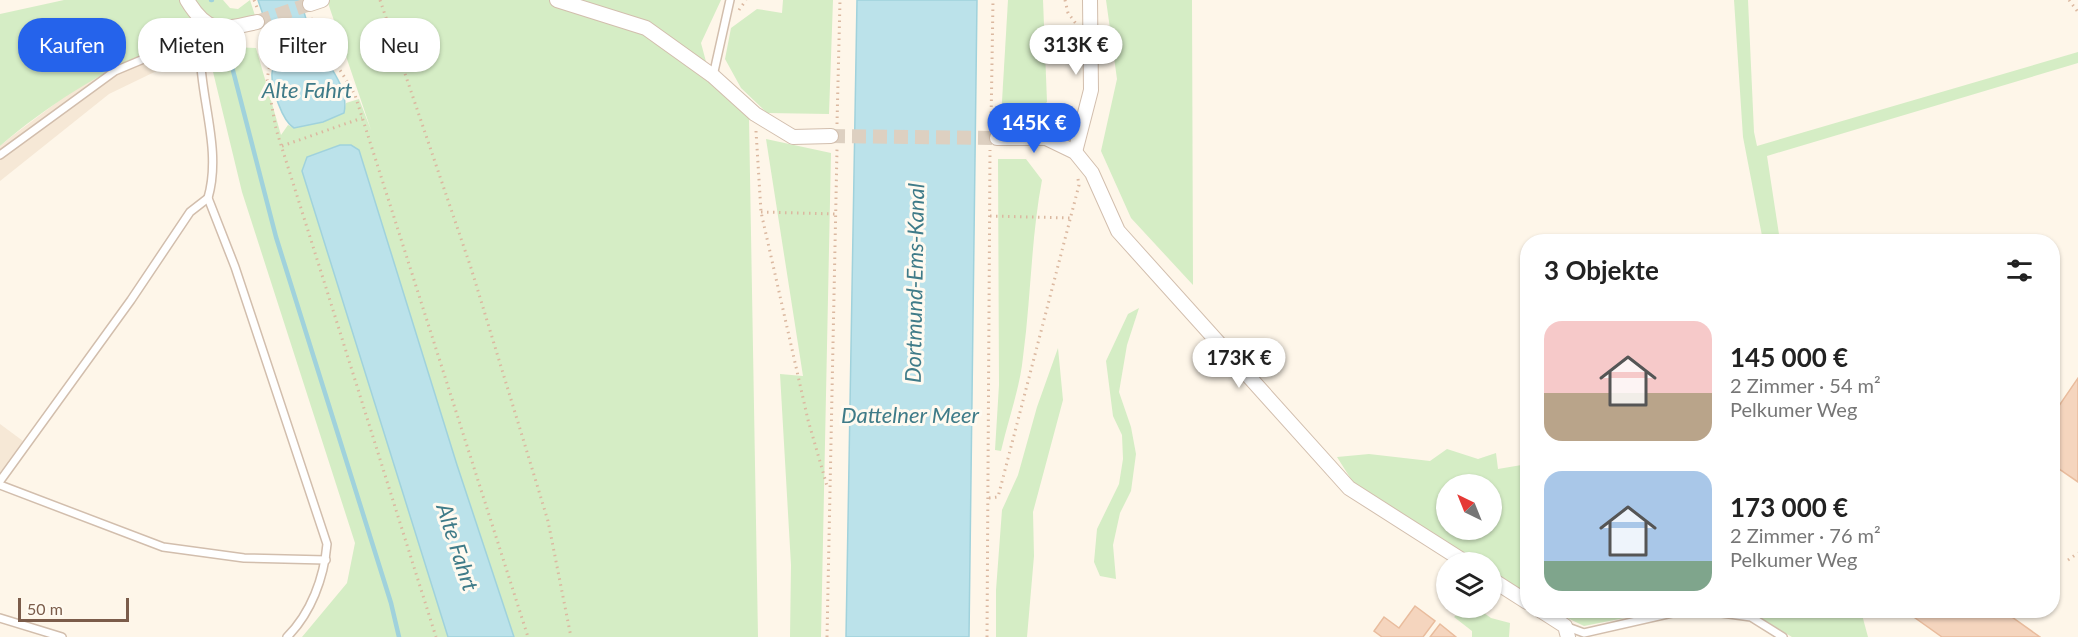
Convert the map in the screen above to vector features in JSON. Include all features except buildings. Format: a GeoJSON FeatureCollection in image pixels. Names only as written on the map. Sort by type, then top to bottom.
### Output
{"type":"FeatureCollection","features":[{"type":"Feature","properties":{"kind":"street"},"geometry":{"type":"LineString","coordinates":[[187,0],[201,18]]}},
{"type":"Feature","properties":{"kind":"street"},"geometry":{"type":"LineString","coordinates":[[557,0],[646,28],[712,76],[754,114],[793,137],[835,136]]}},
{"type":"Feature","properties":{"kind":"street"},"geometry":{"type":"LineString","coordinates":[[1075,152],[1091,90],[1090,0]]}},
{"type":"Feature","properties":{"kind":"street"},"geometry":{"type":"LineString","coordinates":[[246,24],[257,22]]}},
{"type":"Feature","properties":{"kind":"street"},"geometry":{"type":"LineString","coordinates":[[993,140],[1046,138],[1075,152],[1092,173],[1118,231],[1349,488],[1449,552]]}},
{"type":"Feature","properties":{"kind":"street"},"geometry":{"type":"LineString","coordinates":[[1502,586],[1520,598]]}},
{"type":"Feature","properties":{"kind":"street"},"geometry":{"type":"LineString","coordinates":[[1549,618],[1566,632]]}},
{"type":"Feature","properties":{"kind":"lane"},"geometry":{"type":"LineString","coordinates":[[712,76],[730,0]]}},
{"type":"Feature","properties":{"kind":"lane"},"geometry":{"type":"LineString","coordinates":[[0,155],[115,71],[138,61]]}},
{"type":"Feature","properties":{"kind":"lane"},"geometry":{"type":"LineString","coordinates":[[202,72],[211,153],[212,186],[208,198],[190,212],[131,300],[0,483],[162,547],[244,558],[326,560]]}},
{"type":"Feature","properties":{"kind":"lane"},"geometry":{"type":"LineString","coordinates":[[208,198],[231,257],[327,544],[326,560],[309,606],[287,637]]}},
{"type":"Feature","properties":{"kind":"lane"},"geometry":{"type":"LineString","coordinates":[[0,618],[62,637]]}},
{"type":"Feature","properties":{"kind":"lane"},"geometry":{"type":"LineString","coordinates":[[1566,632],[1584,633],[1650,618]]}},
{"type":"Feature","properties":{"kind":"lane"},"geometry":{"type":"LineString","coordinates":[[1753,618],[1783,637]]}},
{"type":"Feature","properties":{"kind":"path"},"geometry":{"type":"LineString","coordinates":[[380,0],[471,267],[541,499],[571,637]]}},
{"type":"Feature","properties":{"kind":"path"},"geometry":{"type":"LineString","coordinates":[[827,637],[835,136],[840,0]]}},
{"type":"Feature","properties":{"kind":"path"},"geometry":{"type":"LineString","coordinates":[[987,637],[993,0]]}},
{"type":"Feature","properties":{"kind":"path"},"geometry":{"type":"LineString","coordinates":[[2069,0],[2078,12]]}},
{"type":"Feature","properties":{"kind":"path"},"geometry":{"type":"LineString","coordinates":[[314,7],[318,38],[340,67],[355,94],[528,637]]}},
{"type":"Feature","properties":{"kind":"path"},"geometry":{"type":"LineString","coordinates":[[268,72],[267,79],[282,146],[436,637]]}},
{"type":"Feature","properties":{"kind":"path"},"geometry":{"type":"LineString","coordinates":[[754,114],[761,212],[808,420],[828,490]]}},
{"type":"Feature","properties":{"kind":"path"},"geometry":{"type":"LineString","coordinates":[[282,146],[362,118]]}},
{"type":"Feature","properties":{"kind":"path"},"geometry":{"type":"LineString","coordinates":[[989,498],[998,497],[1071,218],[1079,185],[1075,152]]}},
{"type":"Feature","properties":{"kind":"path"},"geometry":{"type":"LineString","coordinates":[[761,212],[835,213]]}},
{"type":"Feature","properties":{"kind":"path"},"geometry":{"type":"LineString","coordinates":[[990,216],[1071,218]]}},
{"type":"Feature","properties":{"kind":"path"},"geometry":{"type":"LineString","coordinates":[[2068,560],[2078,553]]}},
{"type":"Feature","properties":{"kind":"shaded area"},"geometry":{"type":"Polygon","coordinates":[[[138,57],[138,72],[154,72],[109,94],[0,181],[0,146],[76,88],[108,72],[126,72],[126,63],[138,57]]]}},
{"type":"Feature","properties":{"kind":"shaded area"},"geometry":{"type":"Polygon","coordinates":[[[0,424],[23,441],[0,475],[0,424]]]}},
{"type":"Feature","properties":{"kind":"green space"},"geometry":{"type":"Polygon","coordinates":[[[64,0],[185,0],[202,18],[138,18],[138,57],[126,63],[126,18],[18,18],[18,72],[108,72],[56,103],[0,146],[0,14],[64,0]]]}},
{"type":"Feature","properties":{"kind":"green space"},"geometry":{"type":"Polygon","coordinates":[[[188,0],[223,0],[230,8],[238,9],[250,0],[257,22],[246,23],[246,18],[208,18],[188,0]]]}},
{"type":"Feature","properties":{"kind":"green space"},"geometry":{"type":"Polygon","coordinates":[[[327,0],[721,0],[701,43],[712,84],[749,118],[758,637],[514,637],[457,465],[359,150],[340,146],[307,157],[302,171],[448,637],[302,637],[347,583],[355,543],[242,192],[213,72],[246,72],[246,48],[256,48],[258,72],[263,72],[281,135],[288,125],[294,128],[323,122],[344,113],[346,103],[359,99],[371,130],[348,62],[348,18],[333,18],[327,0]]]}},
{"type":"Feature","properties":{"kind":"green space"},"geometry":{"type":"Polygon","coordinates":[[[783,0],[833,0],[829,114],[767,113],[741,88],[725,59],[731,28],[757,9],[782,13],[783,0]]]}},
{"type":"Feature","properties":{"kind":"green space"},"geometry":{"type":"Polygon","coordinates":[[[1008,0],[1043,0],[1047,102],[1027,120],[1001,118],[1008,0]]]}},
{"type":"Feature","properties":{"kind":"green space"},"geometry":{"type":"Polygon","coordinates":[[[1106,0],[1192,0],[1193,285],[1131,218],[1101,151],[1117,79],[1106,0]]]}},
{"type":"Feature","properties":{"kind":"green space"},"geometry":{"type":"Polygon","coordinates":[[[1734,0],[1748,0],[1754,132],[1757,146],[2078,52],[2078,63],[1767,156],[1779,234],[1762,234],[1743,137],[1734,0]]]}},
{"type":"Feature","properties":{"kind":"green space"},"geometry":{"type":"Polygon","coordinates":[[[766,139],[831,153],[821,637],[790,637],[791,565],[780,374],[803,376],[766,139]]]}},
{"type":"Feature","properties":{"kind":"green space"},"geometry":{"type":"Polygon","coordinates":[[[998,159],[1026,159],[1042,180],[1021,369],[1001,451],[995,450],[999,385],[998,159]]]}},
{"type":"Feature","properties":{"kind":"green space"},"geometry":{"type":"Polygon","coordinates":[[[1139,308],[1127,345],[1119,392],[1131,427],[1136,454],[1131,491],[1120,513],[1113,545],[1116,579],[1100,576],[1094,562],[1097,529],[1119,484],[1123,459],[1122,435],[1113,416],[1106,361],[1128,314],[1139,308]]]}},
{"type":"Feature","properties":{"kind":"green space"},"geometry":{"type":"Polygon","coordinates":[[[1058,348],[1063,400],[1033,512],[1034,556],[1027,637],[996,637],[996,590],[1002,510],[1018,475],[1037,407],[1058,348]]]}},
{"type":"Feature","properties":{"kind":"green space"},"geometry":{"type":"Polygon","coordinates":[[[1447,449],[1478,459],[1496,453],[1498,469],[1520,465],[1520,590],[1502,579],[1502,552],[1460,552],[1441,540],[1502,540],[1502,474],[1436,474],[1436,537],[1356,487],[1337,457],[1369,454],[1430,461],[1447,449]]]}},
{"type":"Feature","properties":{"kind":"green space"},"geometry":{"type":"Polygon","coordinates":[[[1455,618],[1491,618],[1510,623],[1509,637],[1472,637],[1472,631],[1455,618]]]}},
{"type":"Feature","properties":{"kind":"green space"},"geometry":{"type":"Polygon","coordinates":[[[1567,618],[1625,618],[1584,626],[1567,618]]]}},
{"type":"Feature","properties":{"kind":"green space"},"geometry":{"type":"Polygon","coordinates":[[[1760,618],[1863,618],[1868,637],[1792,637],[1760,618]]]}},
{"type":"Feature","properties":{"kind":"water"},"geometry":{"type":"Polygon","coordinates":[[[258,0],[301,0],[306,18],[264,18],[258,0]]]}},
{"type":"Feature","properties":{"kind":"water","name":"Dattelner Meer"},"geometry":{"type":"Polygon","coordinates":[[[857,0],[977,0],[969,637],[846,637],[857,0]]]}},
{"type":"Feature","properties":{"kind":"water","name":"Alte Fahrt"},"geometry":{"type":"Polygon","coordinates":[[[333,72],[343,93],[344,113],[323,122],[294,128],[285,118],[275,95],[272,73],[333,72]]]}},
{"type":"Feature","properties":{"kind":"water","name":"Alte Fahrt"},"geometry":{"type":"Polygon","coordinates":[[[340,145],[351,145],[359,150],[457,465],[514,637],[448,637],[302,171],[307,157],[340,145]]]}},
{"type":"Feature","properties":{"kind":"waterway"},"geometry":{"type":"LineString","coordinates":[[233,72],[276,237],[391,603],[399,637]]}},
{"type":"Feature","properties":{"kind":"tunnel"},"geometry":{"type":"LineString","coordinates":[[257,22],[310,4]]}},
{"type":"Feature","properties":{"kind":"tunnel"},"geometry":{"type":"LineString","coordinates":[[831,136],[997,138]]}},
{"type":"Feature","properties":{"kind":"water label","name":"Dortmund-Ems-Kanal"},"geometry":{"type":"Point","coordinates":[914,283]}}]}
